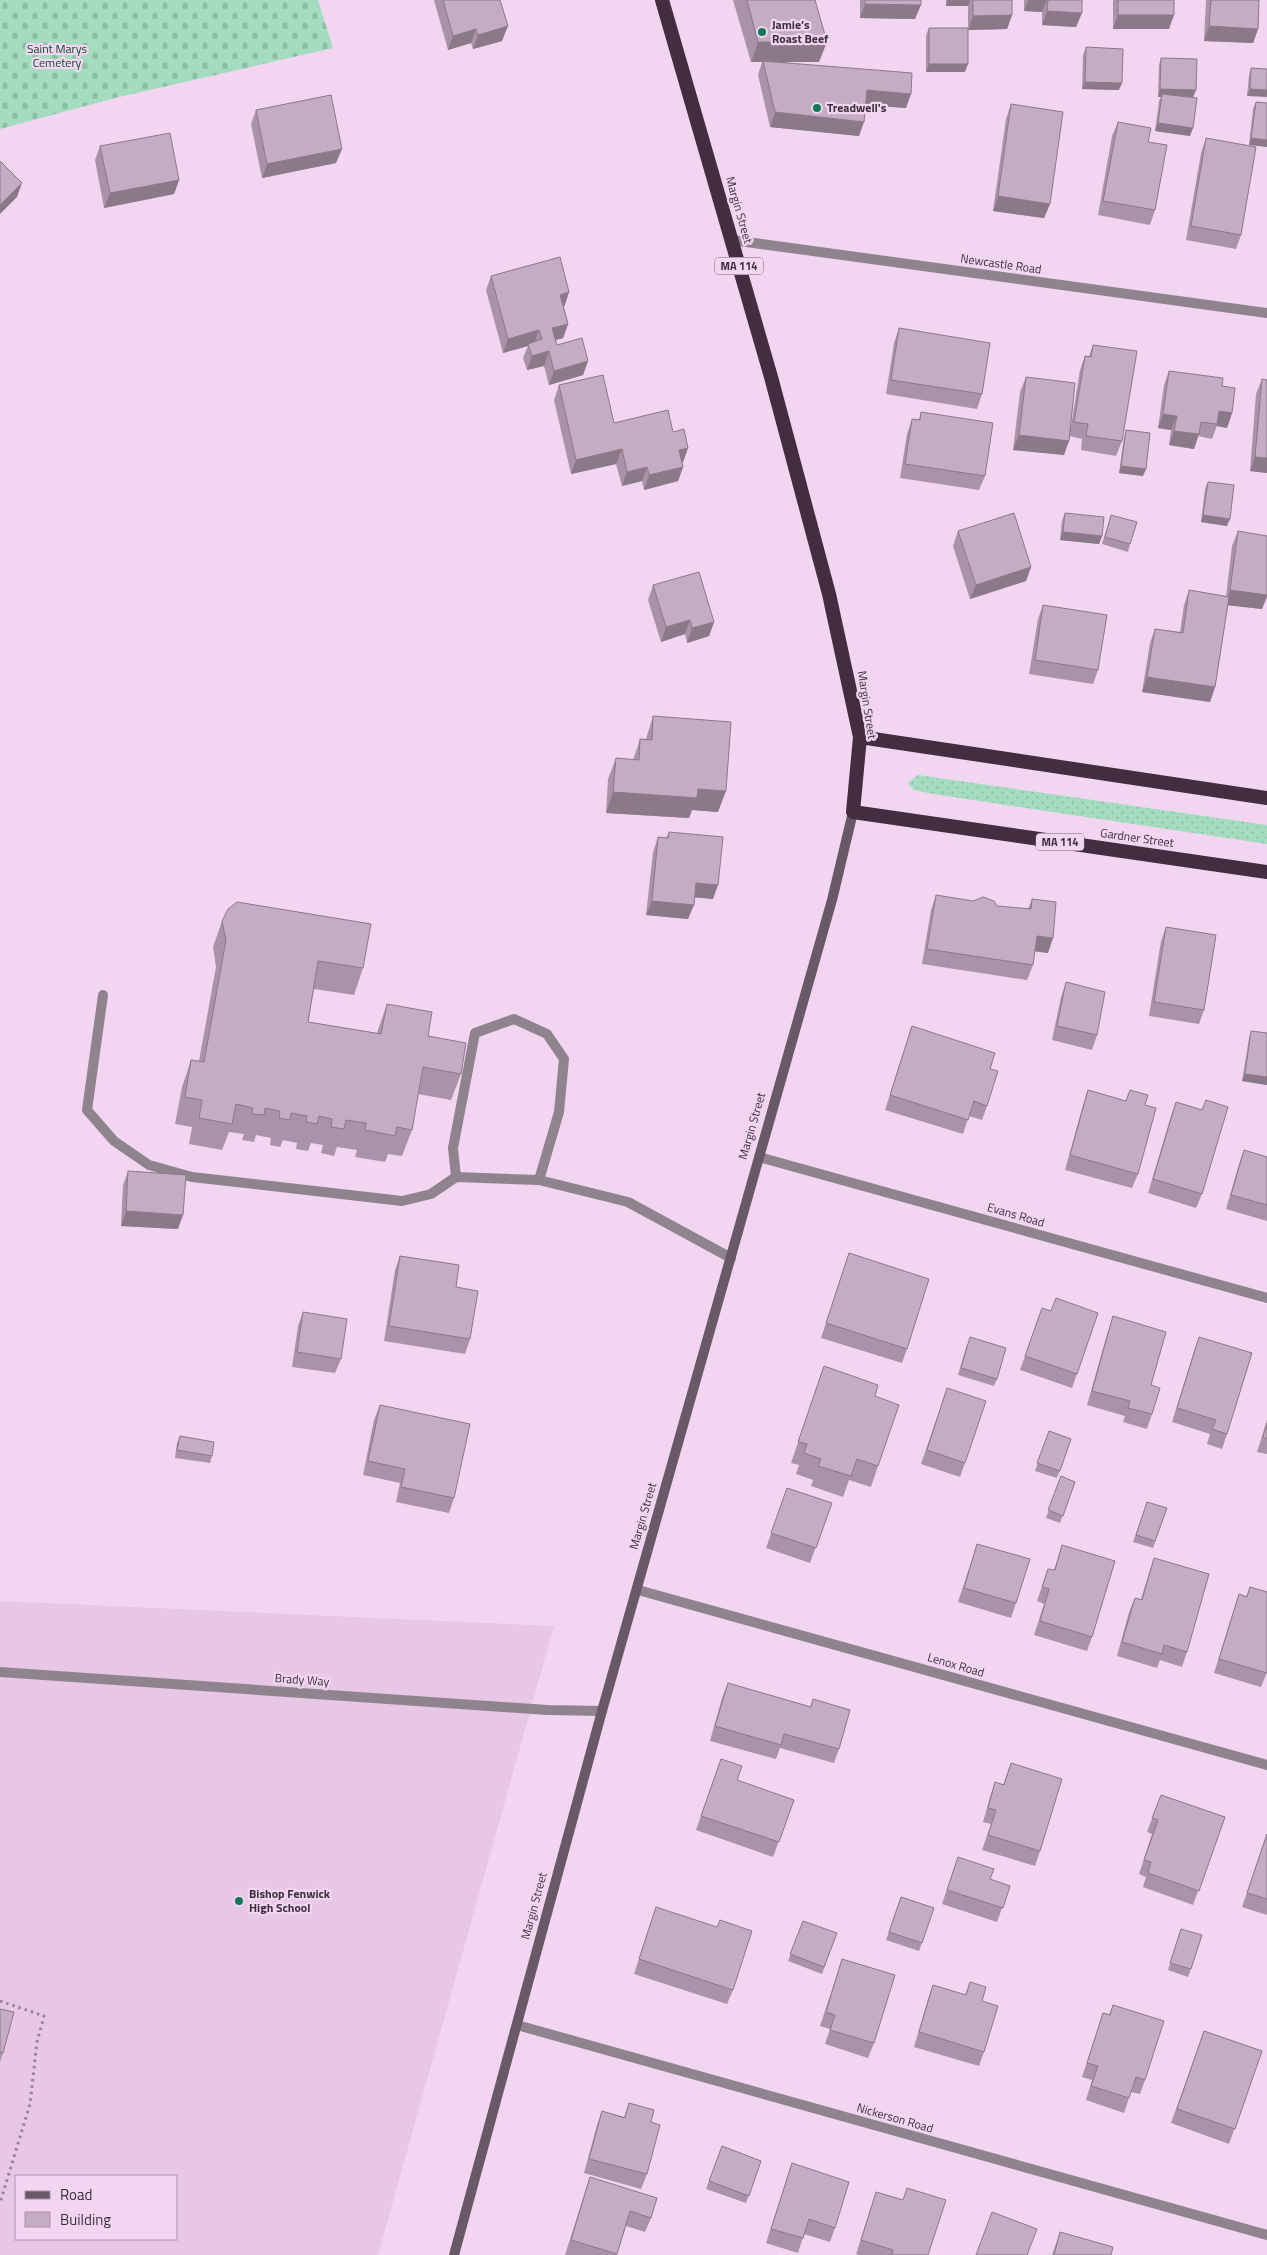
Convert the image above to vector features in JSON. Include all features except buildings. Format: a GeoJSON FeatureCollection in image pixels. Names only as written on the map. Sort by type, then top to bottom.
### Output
{"type":"FeatureCollection","features":[{"type":"Feature","properties":{"kind":"highway","name":"Margin Street"},"geometry":{"type":"LineString","coordinates":[[662,0],[771,377],[825,576],[844,656],[860,737],[853,812]]}},
{"type":"Feature","properties":{"kind":"highway"},"geometry":{"type":"LineString","coordinates":[[860,737],[1267,798]]}},
{"type":"Feature","properties":{"kind":"highway","name":"Gardner Street"},"geometry":{"type":"LineString","coordinates":[[853,812],[1267,872]]}},
{"type":"Feature","properties":{"kind":"main road","name":"Margin Street"},"geometry":{"type":"LineString","coordinates":[[454,2255],[602,1712],[832,900],[853,812]]}},
{"type":"Feature","properties":{"kind":"street","name":"Newcastle Road"},"geometry":{"type":"LineString","coordinates":[[732,240],[1267,313]]}},
{"type":"Feature","properties":{"kind":"street"},"geometry":{"type":"LineString","coordinates":[[103,995],[87,1110],[114,1141],[149,1165],[192,1177],[402,1202],[431,1194],[456,1177],[539,1180],[628,1202],[731,1258]]}},
{"type":"Feature","properties":{"kind":"street"},"geometry":{"type":"LineString","coordinates":[[456,1177],[452,1148],[475,1033],[514,1020],[548,1034],[564,1059],[559,1112],[539,1180]]}},
{"type":"Feature","properties":{"kind":"street","name":"Evans Road"},"geometry":{"type":"LineString","coordinates":[[759,1157],[1267,1298]]}},
{"type":"Feature","properties":{"kind":"street","name":"Lenox Road"},"geometry":{"type":"LineString","coordinates":[[638,1590],[1267,1765]]}},
{"type":"Feature","properties":{"kind":"street","name":"Brady Way"},"geometry":{"type":"LineString","coordinates":[[0,1672],[537,1710],[602,1712]]}},
{"type":"Feature","properties":{"kind":"street","name":"Nickerson Road"},"geometry":{"type":"LineString","coordinates":[[517,2025],[1267,2235]]}},
{"type":"Feature","properties":{"kind":"path"},"geometry":{"type":"LineString","coordinates":[[0,2001],[44,2016],[37,2042],[30,2104],[0,2203]]}},
{"type":"Feature","properties":{"kind":"shaded area","name":"Bishop Fenwick High School"},"geometry":{"type":"Polygon","coordinates":[[[0,1601],[554,1626],[378,2255],[0,2255],[0,1601]]]}},
{"type":"Feature","properties":{"kind":"green space","name":"Saint Marys Cemetery"},"geometry":{"type":"Polygon","coordinates":[[[0,0],[318,0],[333,48],[119,97],[0,129],[0,0]]]}},
{"type":"Feature","properties":{"kind":"green space"},"geometry":{"type":"Polygon","coordinates":[[[918,775],[1267,825],[1267,844],[933,794],[914,790],[908,783],[918,775]]]}},
{"type":"Feature","properties":{"kind":"place","name":"Jamie’s Roast Beef"},"geometry":{"type":"Point","coordinates":[762,32]}},
{"type":"Feature","properties":{"kind":"place","name":"Treadwell's"},"geometry":{"type":"Point","coordinates":[817,108]}},
{"type":"Feature","properties":{"kind":"place","name":"Bishop Fenwick High School"},"geometry":{"type":"Point","coordinates":[239,1901]}}]}
